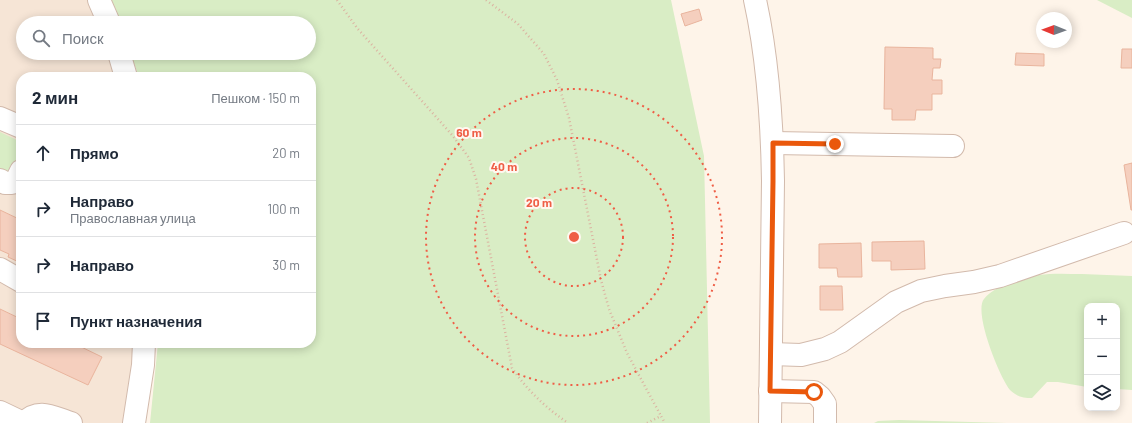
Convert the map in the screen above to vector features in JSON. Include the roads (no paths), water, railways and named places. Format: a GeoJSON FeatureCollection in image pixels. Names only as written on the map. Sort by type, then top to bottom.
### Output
{"type":"FeatureCollection","features":[{"type":"Feature","properties":{"kind":"street"},"geometry":{"type":"LineString","coordinates":[[99,0],[106,16]]}},
{"type":"Feature","properties":{"kind":"street"},"geometry":{"type":"LineString","coordinates":[[755,0],[763,35],[773,143],[770,423]]}},
{"type":"Feature","properties":{"kind":"street"},"geometry":{"type":"LineString","coordinates":[[121,60],[125,72]]}},
{"type":"Feature","properties":{"kind":"street"},"geometry":{"type":"LineString","coordinates":[[0,118],[16,125]]}},
{"type":"Feature","properties":{"kind":"street"},"geometry":{"type":"LineString","coordinates":[[773,143],[953,146]]}},
{"type":"Feature","properties":{"kind":"street"},"geometry":{"type":"LineString","coordinates":[[0,180],[5,183],[12,183],[16,180]]}},
{"type":"Feature","properties":{"kind":"street"},"geometry":{"type":"LineString","coordinates":[[771,354],[801,355],[825,349],[840,342],[896,302],[921,291],[1000,276],[1124,233]]}},
{"type":"Feature","properties":{"kind":"street"},"geometry":{"type":"LineString","coordinates":[[0,269],[16,278]]}},
{"type":"Feature","properties":{"kind":"street"},"geometry":{"type":"LineString","coordinates":[[134,423],[143,365],[144,348]]}},
{"type":"Feature","properties":{"kind":"street"},"geometry":{"type":"LineString","coordinates":[[770,391],[814,392],[825,404],[825,423]]}},
{"type":"Feature","properties":{"kind":"street"},"geometry":{"type":"LineString","coordinates":[[0,412],[24,423],[29,418],[41,414],[71,423]]}}]}
